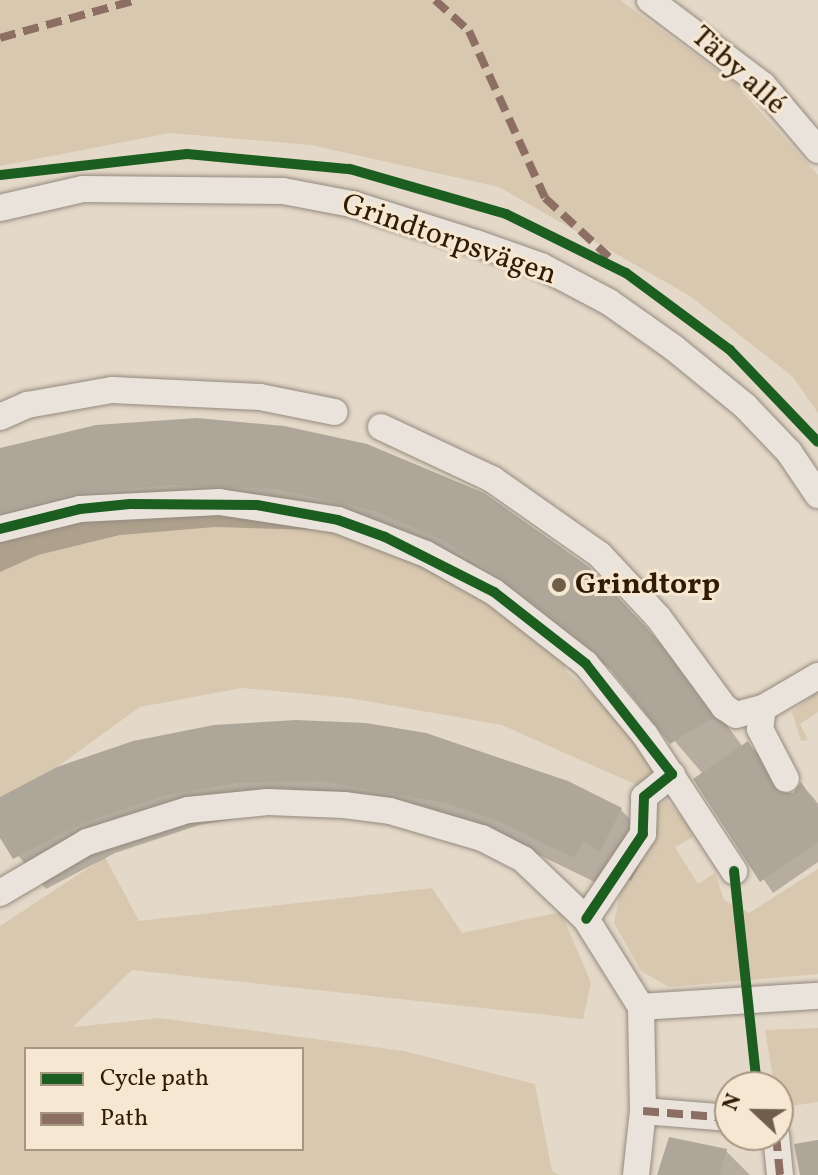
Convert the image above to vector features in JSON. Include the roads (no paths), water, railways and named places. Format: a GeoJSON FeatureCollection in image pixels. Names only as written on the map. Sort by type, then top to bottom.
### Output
{"type":"FeatureCollection","features":[{"type":"Feature","properties":{"kind":"street","name":"Täby allé"},"geometry":{"type":"LineString","coordinates":[[650,0],[763,85],[818,150]]}},
{"type":"Feature","properties":{"kind":"street","name":"Grindtorpsvägen"},"geometry":{"type":"LineString","coordinates":[[0,208],[83,189],[283,191],[352,204],[476,243],[541,266],[609,302],[674,348],[745,406],[789,452],[818,495]]}},
{"type":"Feature","properties":{"kind":"street"},"geometry":{"type":"LineString","coordinates":[[0,417],[27,405],[112,390],[260,397],[335,412]]}},
{"type":"Feature","properties":{"kind":"street"},"geometry":{"type":"LineString","coordinates":[[381,427],[492,479],[561,524],[629,583],[724,707],[736,715],[763,708],[818,676]]}},
{"type":"Feature","properties":{"kind":"street"},"geometry":{"type":"LineString","coordinates":[[0,529],[80,509],[184,501],[297,511],[385,537],[484,586],[568,647],[620,702],[672,774],[734,871]]}},
{"type":"Feature","properties":{"kind":"street"},"geometry":{"type":"LineString","coordinates":[[763,708],[760,729],[786,779]]}},
{"type":"Feature","properties":{"kind":"street"},"geometry":{"type":"LineString","coordinates":[[586,919],[643,834],[644,797],[672,774]]}},
{"type":"Feature","properties":{"kind":"street"},"geometry":{"type":"LineString","coordinates":[[0,893],[42,864],[137,824],[188,810],[309,803],[390,811],[482,838],[523,859],[586,919],[641,1007],[643,1111],[636,1175]]}},
{"type":"Feature","properties":{"kind":"street"},"geometry":{"type":"LineString","coordinates":[[641,1007],[818,996]]}},
{"type":"Feature","properties":{"kind":"street"},"geometry":{"type":"LineString","coordinates":[[643,1111],[714,1117]]}},
{"type":"Feature","properties":{"kind":"street"},"geometry":{"type":"LineString","coordinates":[[778,1151],[780,1175]]}},
{"type":"Feature","properties":{"kind":"place","name":"Grindtorp"},"geometry":{"type":"Point","coordinates":[559,585]}}]}
